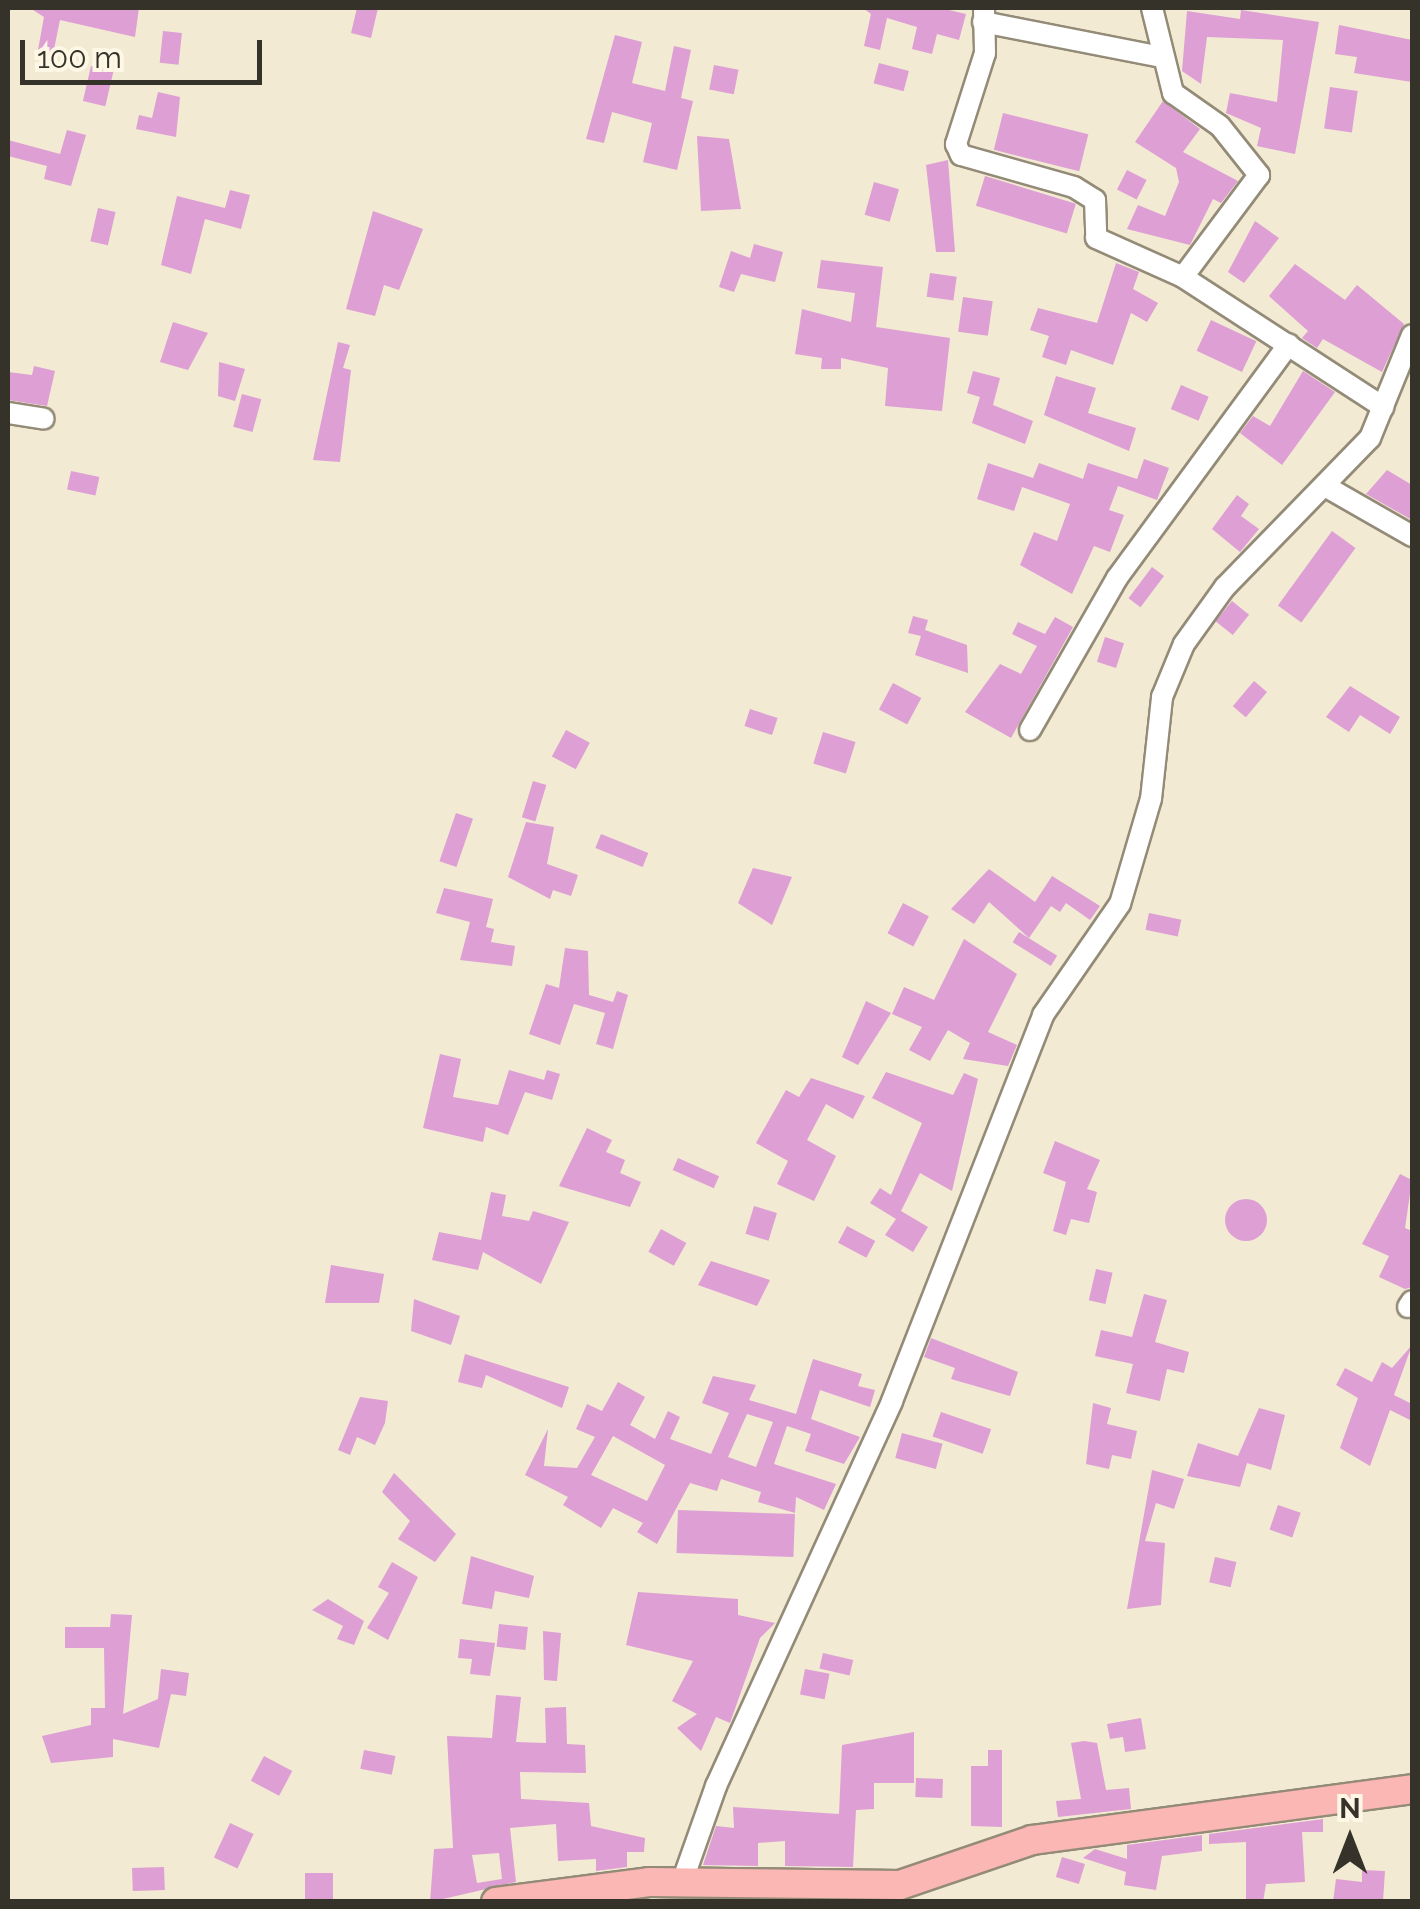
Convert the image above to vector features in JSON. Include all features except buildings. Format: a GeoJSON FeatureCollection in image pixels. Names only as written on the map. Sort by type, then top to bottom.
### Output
{"type":"FeatureCollection","features":[{"type":"Feature","properties":{"kind":"main road"},"geometry":{"type":"LineString","coordinates":[[496,1902],[681,1885],[900,1885],[1032,1840],[1412,1789]]}},
{"type":"Feature","properties":{"kind":"street"},"geometry":{"type":"LineString","coordinates":[[1152,8],[1172,93],[1220,126],[1259,175],[1183,277]]}},
{"type":"Feature","properties":{"kind":"street"},"geometry":{"type":"LineString","coordinates":[[1161,57],[984,15],[985,53],[956,144],[961,154],[1074,187],[1095,200],[1096,238],[1183,277],[1383,408]]}},
{"type":"Feature","properties":{"kind":"street"},"geometry":{"type":"LineString","coordinates":[[681,1885],[716,1786],[892,1401],[1043,1015],[1120,904],[1151,799],[1162,697],[1184,644],[1225,587],[1330,489],[1383,408],[1412,335]]}},
{"type":"Feature","properties":{"kind":"street"},"geometry":{"type":"LineString","coordinates":[[1030,730],[1117,578],[1289,344]]}},
{"type":"Feature","properties":{"kind":"street"},"geometry":{"type":"LineString","coordinates":[[8,413],[44,419]]}},
{"type":"Feature","properties":{"kind":"street"},"geometry":{"type":"LineString","coordinates":[[1330,489],[1412,536]]}}]}
